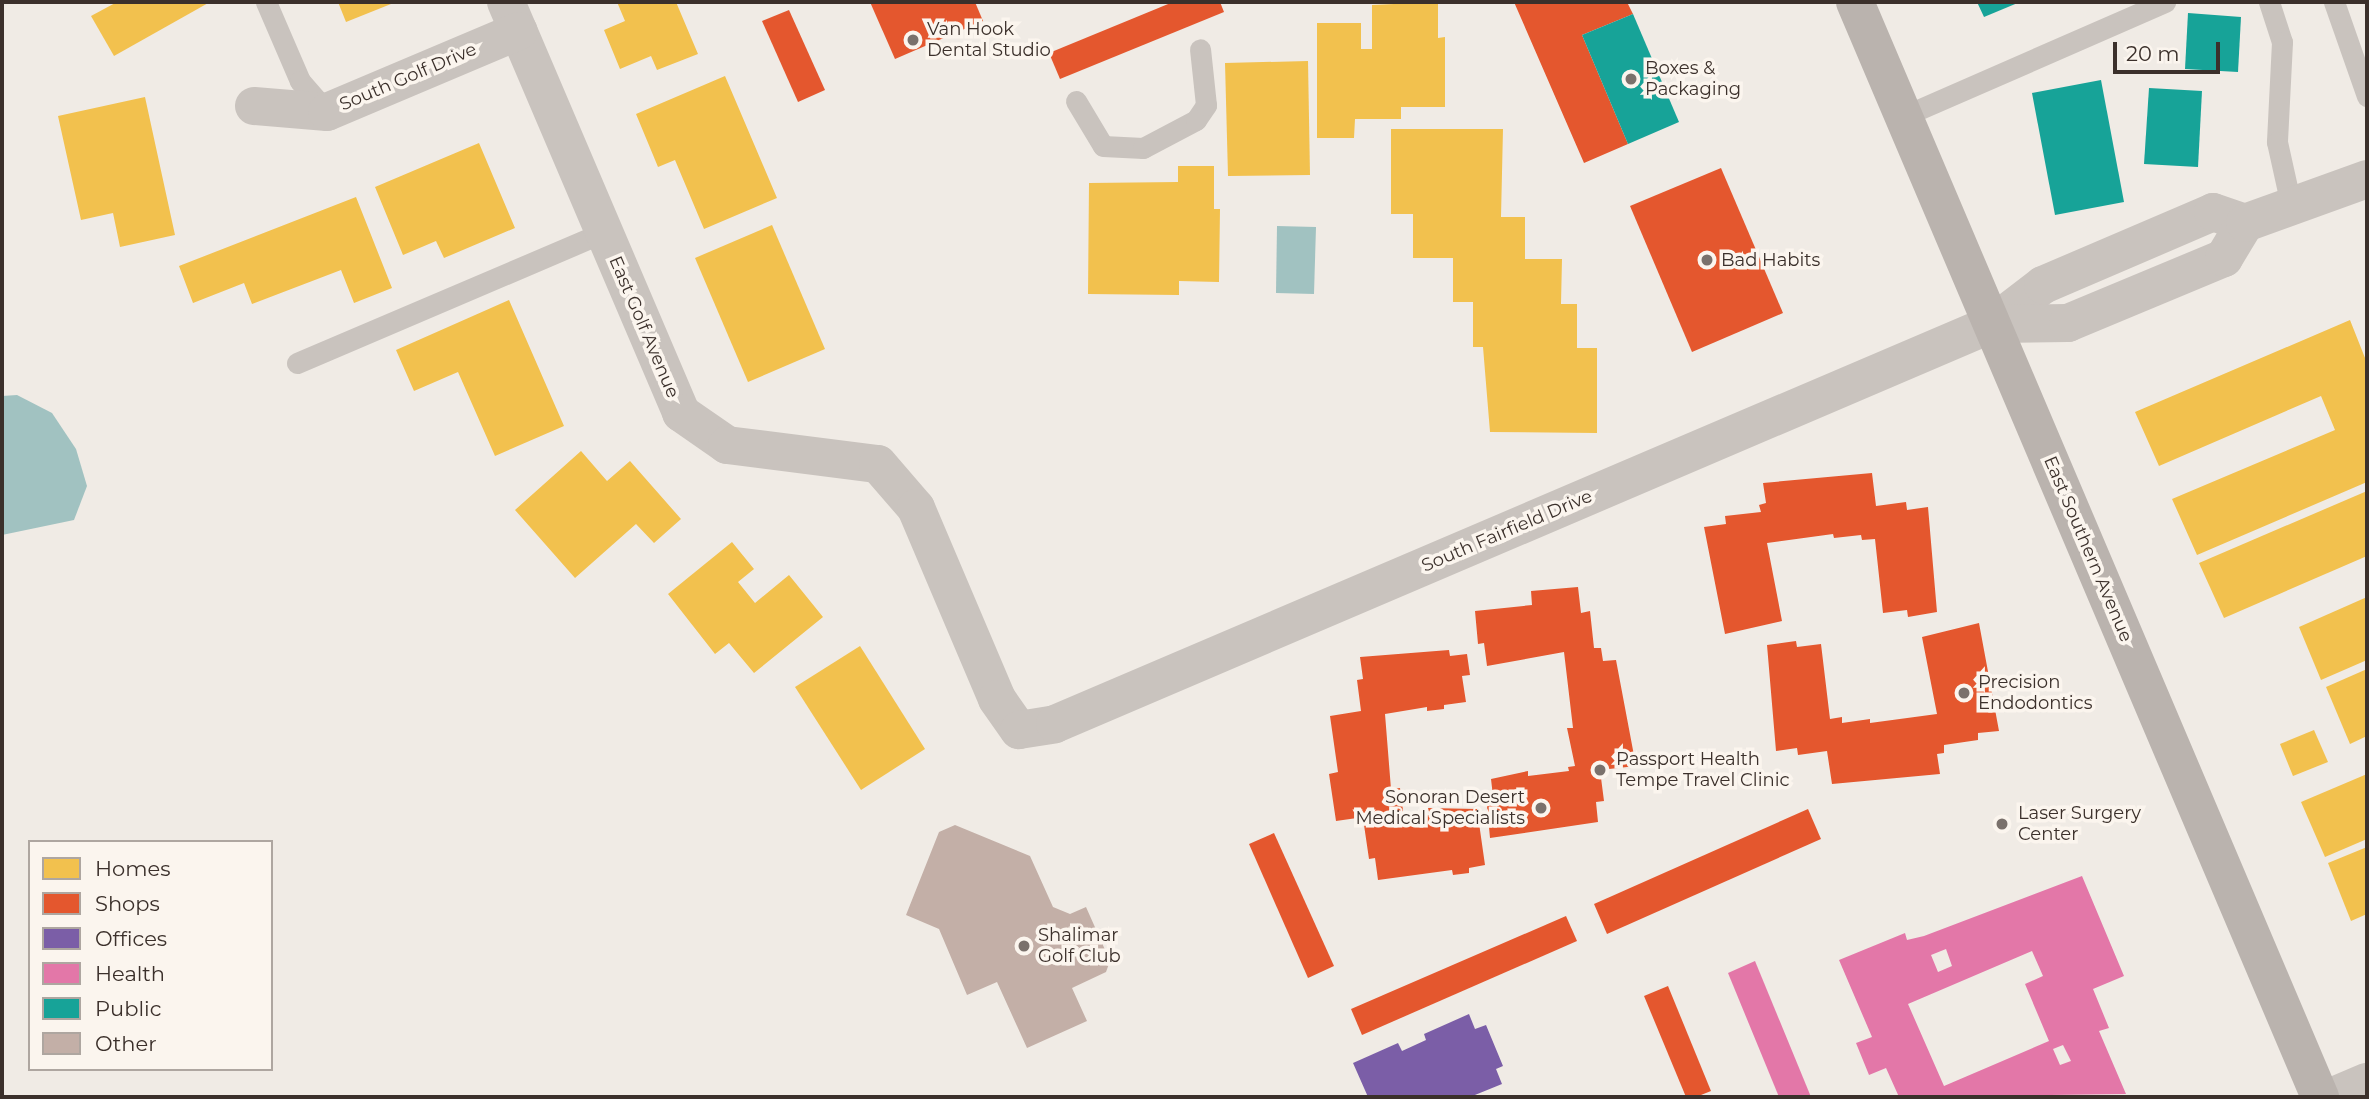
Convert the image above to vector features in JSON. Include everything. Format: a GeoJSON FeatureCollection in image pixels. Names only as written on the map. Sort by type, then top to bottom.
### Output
{"type":"FeatureCollection","features":[{"type":"Feature","properties":{"kind":"main road","name":"East Southern Avenue"},"geometry":{"type":"LineString","coordinates":[[1862,5],[1904,116],[2320,1097]]}},
{"type":"Feature","properties":{"kind":"street","name":"South Golf Drive"},"geometry":{"type":"LineString","coordinates":[[254,106],[327,112],[513,16]]}},
{"type":"Feature","properties":{"kind":"street","name":"East Golf Avenue"},"geometry":{"type":"LineString","coordinates":[[513,16],[681,413],[727,445],[878,464],[916,509],[997,699],[1019,730]]}},
{"type":"Feature","properties":{"kind":"street","name":"South Fairfield Drive"},"geometry":{"type":"LineString","coordinates":[[1019,730],[1066,719],[1992,324],[2043,285],[2213,212],[2245,223],[2367,179]]}},
{"type":"Feature","properties":{"kind":"street"},"geometry":{"type":"LineString","coordinates":[[2331,1097],[2367,1082]]}},
{"type":"Feature","properties":{"kind":"lane"},"geometry":{"type":"LineString","coordinates":[[266,2],[300,81],[327,112]]}},
{"type":"Feature","properties":{"kind":"lane"},"geometry":{"type":"LineString","coordinates":[[1904,116],[2165,2]]}},
{"type":"Feature","properties":{"kind":"lane"},"geometry":{"type":"LineString","coordinates":[[2269,2],[2282,42],[2277,142],[2291,205]]}},
{"type":"Feature","properties":{"kind":"lane"},"geometry":{"type":"LineString","coordinates":[[2334,2],[2367,96]]}},
{"type":"Feature","properties":{"kind":"lane"},"geometry":{"type":"LineString","coordinates":[[1076,101],[1103,146],[1143,148],[1196,120],[1206,105],[1200,49]]}},
{"type":"Feature","properties":{"kind":"lane"},"geometry":{"type":"LineString","coordinates":[[297,363],[604,232]]}},
{"type":"Feature","properties":{"kind":"water"},"geometry":{"type":"Polygon","coordinates":[[[1277,226],[1316,227],[1314,294],[1276,293],[1277,226]]]}},
{"type":"Feature","properties":{"kind":"water"},"geometry":{"type":"Polygon","coordinates":[[[17,395],[52,413],[76,449],[87,486],[74,520],[2,535],[2,396],[17,395]]]}},
{"type":"Feature","properties":{"kind":"building: Homes"},"geometry":{"type":"Polygon","coordinates":[[[117,2],[210,2],[114,56],[91,16],[117,2]]]}},
{"type":"Feature","properties":{"kind":"building: Homes"},"geometry":{"type":"Polygon","coordinates":[[[338,2],[396,2],[346,22],[338,2]]]}},
{"type":"Feature","properties":{"kind":"building: Homes"},"geometry":{"type":"Polygon","coordinates":[[[617,2],[676,2],[698,54],[657,70],[651,56],[620,69],[604,30],[625,21],[617,2]]]}},
{"type":"Feature","properties":{"kind":"building: Homes"},"geometry":{"type":"Polygon","coordinates":[[[1438,2],[1438,38],[1445,37],[1445,107],[1401,107],[1401,119],[1355,119],[1354,138],[1317,138],[1317,23],[1361,23],[1361,49],[1372,49],[1372,5],[1438,2]]]}},
{"type":"Feature","properties":{"kind":"building: Homes"},"geometry":{"type":"Polygon","coordinates":[[[1308,61],[1310,175],[1228,176],[1225,63],[1308,61]]]}},
{"type":"Feature","properties":{"kind":"building: Homes"},"geometry":{"type":"Polygon","coordinates":[[[725,76],[777,198],[704,229],[675,160],[658,167],[636,114],[725,76]]]}},
{"type":"Feature","properties":{"kind":"building: Homes"},"geometry":{"type":"Polygon","coordinates":[[[145,97],[175,235],[120,247],[113,213],[81,220],[58,116],[145,97]]]}},
{"type":"Feature","properties":{"kind":"building: Homes"},"geometry":{"type":"Polygon","coordinates":[[[1391,129],[1503,129],[1501,217],[1525,217],[1525,259],[1562,259],[1561,304],[1577,304],[1577,348],[1597,348],[1597,433],[1490,432],[1483,347],[1473,347],[1473,302],[1453,302],[1453,258],[1413,258],[1413,214],[1391,214],[1391,129]]]}},
{"type":"Feature","properties":{"kind":"building: Homes"},"geometry":{"type":"Polygon","coordinates":[[[479,143],[515,228],[444,258],[436,241],[403,255],[375,187],[479,143]]]}},
{"type":"Feature","properties":{"kind":"building: Homes"},"geometry":{"type":"Polygon","coordinates":[[[1178,166],[1214,166],[1214,209],[1220,209],[1219,282],[1179,281],[1179,295],[1088,294],[1089,183],[1178,182],[1178,166]]]}},
{"type":"Feature","properties":{"kind":"building: Homes"},"geometry":{"type":"Polygon","coordinates":[[[356,197],[392,288],[354,303],[341,270],[252,304],[244,283],[193,303],[179,266],[356,197]]]}},
{"type":"Feature","properties":{"kind":"building: Homes"},"geometry":{"type":"Polygon","coordinates":[[[772,225],[825,349],[748,382],[695,258],[772,225]]]}},
{"type":"Feature","properties":{"kind":"building: Homes"},"geometry":{"type":"Polygon","coordinates":[[[509,300],[564,426],[495,456],[458,372],[414,391],[396,350],[509,300]]]}},
{"type":"Feature","properties":{"kind":"building: Homes"},"geometry":{"type":"Polygon","coordinates":[[[2350,320],[2367,363],[2367,482],[2197,555],[2172,499],[2335,430],[2321,396],[2159,466],[2135,412],[2350,320]]]}},
{"type":"Feature","properties":{"kind":"building: Homes"},"geometry":{"type":"Polygon","coordinates":[[[581,451],[607,481],[630,461],[681,519],[654,543],[636,524],[575,578],[515,510],[581,451]]]}},
{"type":"Feature","properties":{"kind":"building: Homes"},"geometry":{"type":"Polygon","coordinates":[[[2367,491],[2367,556],[2224,618],[2199,563],[2367,491]]]}},
{"type":"Feature","properties":{"kind":"building: Homes"},"geometry":{"type":"Polygon","coordinates":[[[732,542],[754,569],[738,582],[755,603],[789,575],[823,617],[754,673],[729,643],[715,654],[668,594],[732,542]]]}},
{"type":"Feature","properties":{"kind":"building: Homes"},"geometry":{"type":"Polygon","coordinates":[[[2367,597],[2367,660],[2321,680],[2299,627],[2367,597]]]}},
{"type":"Feature","properties":{"kind":"building: Homes"},"geometry":{"type":"Polygon","coordinates":[[[860,646],[925,749],[861,790],[795,687],[860,646]]]}},
{"type":"Feature","properties":{"kind":"building: Homes"},"geometry":{"type":"Polygon","coordinates":[[[2367,669],[2367,736],[2350,744],[2326,687],[2367,669]]]}},
{"type":"Feature","properties":{"kind":"building: Homes"},"geometry":{"type":"Polygon","coordinates":[[[2314,730],[2328,762],[2293,776],[2280,744],[2314,730]]]}},
{"type":"Feature","properties":{"kind":"building: Homes"},"geometry":{"type":"Polygon","coordinates":[[[2367,774],[2367,839],[2325,857],[2301,802],[2367,774]]]}},
{"type":"Feature","properties":{"kind":"building: Homes"},"geometry":{"type":"Polygon","coordinates":[[[2367,847],[2367,914],[2351,921],[2328,863],[2367,847]]]}},
{"type":"Feature","properties":{"kind":"building: Shops","name":"Van Hook Dental Studio"},"geometry":{"type":"Polygon","coordinates":[[[870,2],[975,2],[983,21],[895,59],[870,2]]]}},
{"type":"Feature","properties":{"kind":"building: Shops"},"geometry":{"type":"Polygon","coordinates":[[[1173,2],[1220,2],[1224,12],[1060,79],[1049,53],[1173,2]]]}},
{"type":"Feature","properties":{"kind":"building: Shops"},"geometry":{"type":"Polygon","coordinates":[[[1514,2],[1627,2],[1633,14],[1582,35],[1628,144],[1584,163],[1514,2]]]}},
{"type":"Feature","properties":{"kind":"building: Shops"},"geometry":{"type":"Polygon","coordinates":[[[789,10],[825,90],[798,102],[762,21],[789,10]]]}},
{"type":"Feature","properties":{"kind":"building: Shops","name":"Bad Habits"},"geometry":{"type":"Polygon","coordinates":[[[1721,168],[1783,313],[1692,352],[1630,206],[1721,168]]]}},
{"type":"Feature","properties":{"kind":"building: Shops"},"geometry":{"type":"Polygon","coordinates":[[[1872,473],[1876,506],[1906,502],[1907,510],[1928,507],[1937,612],[1908,617],[1907,610],[1883,613],[1875,539],[1862,540],[1861,535],[1834,538],[1833,534],[1767,543],[1782,621],[1725,634],[1704,527],[1726,524],[1725,516],[1761,512],[1759,505],[1766,503],[1763,483],[1872,473]]]}},
{"type":"Feature","properties":{"kind":"building: Shops"},"geometry":{"type":"Polygon","coordinates":[[[1578,587],[1581,613],[1590,611],[1594,648],[1601,648],[1603,661],[1616,660],[1636,766],[1600,770],[1604,801],[1596,802],[1598,822],[1490,838],[1487,806],[1494,805],[1491,779],[1528,771],[1528,776],[1569,771],[1568,767],[1575,766],[1567,728],[1573,728],[1564,652],[1487,666],[1484,643],[1478,644],[1475,611],[1532,605],[1531,591],[1578,587]]]}},
{"type":"Feature","properties":{"kind":"building: Shops","name":"Precision Endodontics"},"geometry":{"type":"Polygon","coordinates":[[[1979,623],[1999,731],[1978,733],[1978,740],[1944,745],[1944,753],[1937,754],[1940,774],[1832,784],[1827,751],[1798,755],[1797,748],[1776,751],[1767,645],[1796,641],[1797,647],[1821,644],[1830,719],[1842,717],[1842,723],[1870,719],[1870,723],[1937,714],[1922,637],[1979,623]]]}},
{"type":"Feature","properties":{"kind":"building: Shops"},"geometry":{"type":"Polygon","coordinates":[[[1449,650],[1450,656],[1467,654],[1470,675],[1462,676],[1466,702],[1444,705],[1444,709],[1427,711],[1427,707],[1385,714],[1391,789],[1400,788],[1404,818],[1430,815],[1428,808],[1477,809],[1485,865],[1469,868],[1469,873],[1453,875],[1452,870],[1378,880],[1375,858],[1369,859],[1364,825],[1358,825],[1357,818],[1336,821],[1329,774],[1338,772],[1330,716],[1361,711],[1357,680],[1363,679],[1360,657],[1449,650]]]}},
{"type":"Feature","properties":{"kind":"building: Shops"},"geometry":{"type":"Polygon","coordinates":[[[1808,809],[1821,839],[1607,934],[1594,904],[1808,809]]]}},
{"type":"Feature","properties":{"kind":"building: Shops"},"geometry":{"type":"Polygon","coordinates":[[[1274,833],[1334,966],[1308,978],[1249,844],[1274,833]]]}},
{"type":"Feature","properties":{"kind":"building: Shops"},"geometry":{"type":"Polygon","coordinates":[[[1566,916],[1577,941],[1362,1035],[1351,1009],[1566,916]]]}},
{"type":"Feature","properties":{"kind":"building: Shops"},"geometry":{"type":"Polygon","coordinates":[[[1668,986],[1711,1091],[1696,1097],[1686,1097],[1644,996],[1668,986]]]}},
{"type":"Feature","properties":{"kind":"building: Offices"},"geometry":{"type":"Polygon","coordinates":[[[1469,1014],[1475,1029],[1486,1025],[1503,1066],[1496,1069],[1502,1084],[1470,1097],[1368,1097],[1353,1063],[1398,1043],[1402,1051],[1426,1040],[1424,1034],[1469,1014]]]}},
{"type":"Feature","properties":{"kind":"building: Health"},"geometry":{"type":"Polygon","coordinates":[[[2082,876],[2124,976],[2093,989],[2109,1028],[2099,1031],[2126,1094],[1899,1097],[1886,1068],[1869,1075],[1856,1043],[1872,1037],[1839,960],[1905,933],[1907,940],[2082,876]],[[1946,949],[1931,955],[1938,972],[1952,966],[1946,949]],[[2032,951],[1908,1004],[1944,1086],[2049,1041],[2025,984],[2043,976],[2032,951]],[[2063,1045],[2053,1049],[2060,1065],[2071,1061],[2063,1045]]]}},
{"type":"Feature","properties":{"kind":"building: Health"},"geometry":{"type":"Polygon","coordinates":[[[1755,961],[1811,1097],[1779,1097],[1728,973],[1755,961]]]}},
{"type":"Feature","properties":{"kind":"building: Public"},"geometry":{"type":"Polygon","coordinates":[[[1977,2],[2020,2],[1984,17],[1977,2]]]}},
{"type":"Feature","properties":{"kind":"building: Public"},"geometry":{"type":"Polygon","coordinates":[[[2188,13],[2241,17],[2238,72],[2185,69],[2188,13]]]}},
{"type":"Feature","properties":{"kind":"building: Public","name":"Boxes & Packaging"},"geometry":{"type":"Polygon","coordinates":[[[1633,14],[1679,122],[1628,144],[1582,35],[1633,14]]]}},
{"type":"Feature","properties":{"kind":"building: Public"},"geometry":{"type":"Polygon","coordinates":[[[2101,80],[2124,202],[2055,215],[2032,93],[2101,80]]]}},
{"type":"Feature","properties":{"kind":"building: Public"},"geometry":{"type":"Polygon","coordinates":[[[2149,88],[2202,91],[2198,167],[2144,164],[2149,88]]]}},
{"type":"Feature","properties":{"kind":"building: Other","name":"Shalimar Golf Club"},"geometry":{"type":"Polygon","coordinates":[[[955,825],[1030,856],[1053,907],[1070,914],[1086,907],[1110,961],[1106,972],[1072,988],[1087,1021],[1027,1048],[997,982],[967,995],[939,929],[906,915],[939,832],[955,825]]]}},
{"type":"Feature","properties":{"kind":"place","name":"Van Hook Dental Studio"},"geometry":{"type":"Point","coordinates":[913,40]}},
{"type":"Feature","properties":{"kind":"place","name":"Boxes & Packaging"},"geometry":{"type":"Point","coordinates":[1631,79]}},
{"type":"Feature","properties":{"kind":"place","name":"Bad Habits"},"geometry":{"type":"Point","coordinates":[1707,260]}},
{"type":"Feature","properties":{"kind":"place","name":"Precision Endodontics"},"geometry":{"type":"Point","coordinates":[1964,693]}},
{"type":"Feature","properties":{"kind":"place","name":"Passport Health Tempe Travel Clinic"},"geometry":{"type":"Point","coordinates":[1600,770]}},
{"type":"Feature","properties":{"kind":"place","name":"Sonoran Desert Medical Specialists"},"geometry":{"type":"Point","coordinates":[1541,808]}},
{"type":"Feature","properties":{"kind":"place","name":"Laser Surgery Center"},"geometry":{"type":"Point","coordinates":[2002,824]}},
{"type":"Feature","properties":{"kind":"place","name":"Shalimar Golf Club"},"geometry":{"type":"Point","coordinates":[1024,946]}}]}
